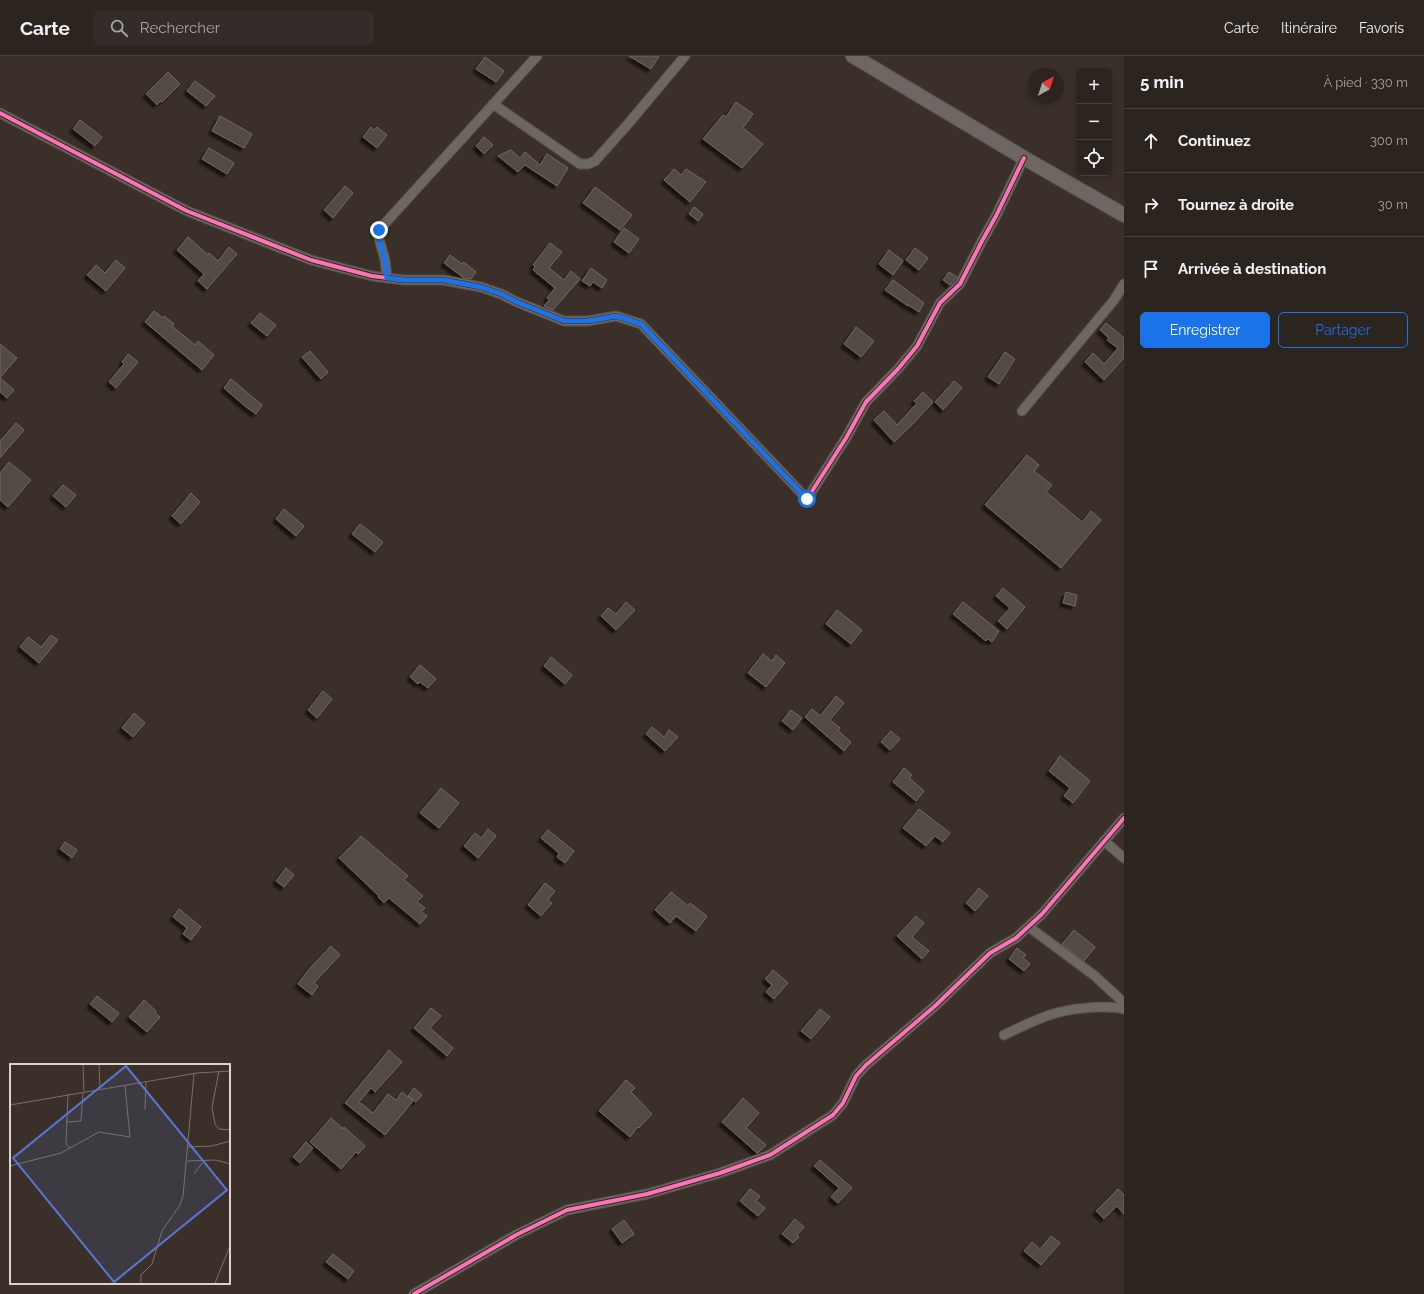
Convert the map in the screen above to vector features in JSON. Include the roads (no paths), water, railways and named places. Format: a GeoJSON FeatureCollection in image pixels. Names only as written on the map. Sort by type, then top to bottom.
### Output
{"type":"FeatureCollection","features":[{"type":"Feature","properties":{"kind":"main road"},"geometry":{"type":"LineString","coordinates":[[861,58],[1024,158],[1124,215]]}},
{"type":"Feature","properties":{"kind":"street"},"geometry":{"type":"LineString","coordinates":[[387,278],[385,260],[378,235],[379,230],[537,56]]}},
{"type":"Feature","properties":{"kind":"street"},"geometry":{"type":"LineString","coordinates":[[493,104],[580,164],[588,164],[595,161],[686,56]]}},
{"type":"Feature","properties":{"kind":"street"},"geometry":{"type":"LineString","coordinates":[[0,113],[187,211],[311,260],[387,278],[404,280],[443,280],[481,287],[564,321],[588,321],[616,316],[641,324],[807,499],[846,438],[866,402],[898,369],[917,346],[940,303],[960,284],[996,216],[1024,158]]}},
{"type":"Feature","properties":{"kind":"street"},"geometry":{"type":"LineString","coordinates":[[1022,411],[1114,300],[1124,284]]}},
{"type":"Feature","properties":{"kind":"street"},"geometry":{"type":"LineString","coordinates":[[414,1294],[516,1235],[567,1210],[647,1194],[720,1173],[770,1155],[833,1115],[843,1103],[856,1076],[866,1065],[935,1006],[990,953],[1016,938],[1029,927],[1042,914],[1124,818]]}},
{"type":"Feature","properties":{"kind":"street"},"geometry":{"type":"LineString","coordinates":[[1104,841],[1124,858]]}},
{"type":"Feature","properties":{"kind":"street"},"geometry":{"type":"LineString","coordinates":[[1029,927],[1094,976],[1124,1003]]}},
{"type":"Feature","properties":{"kind":"street"},"geometry":{"type":"LineString","coordinates":[[1004,1035],[1056,1013],[1089,1008],[1124,1009]]}}]}
